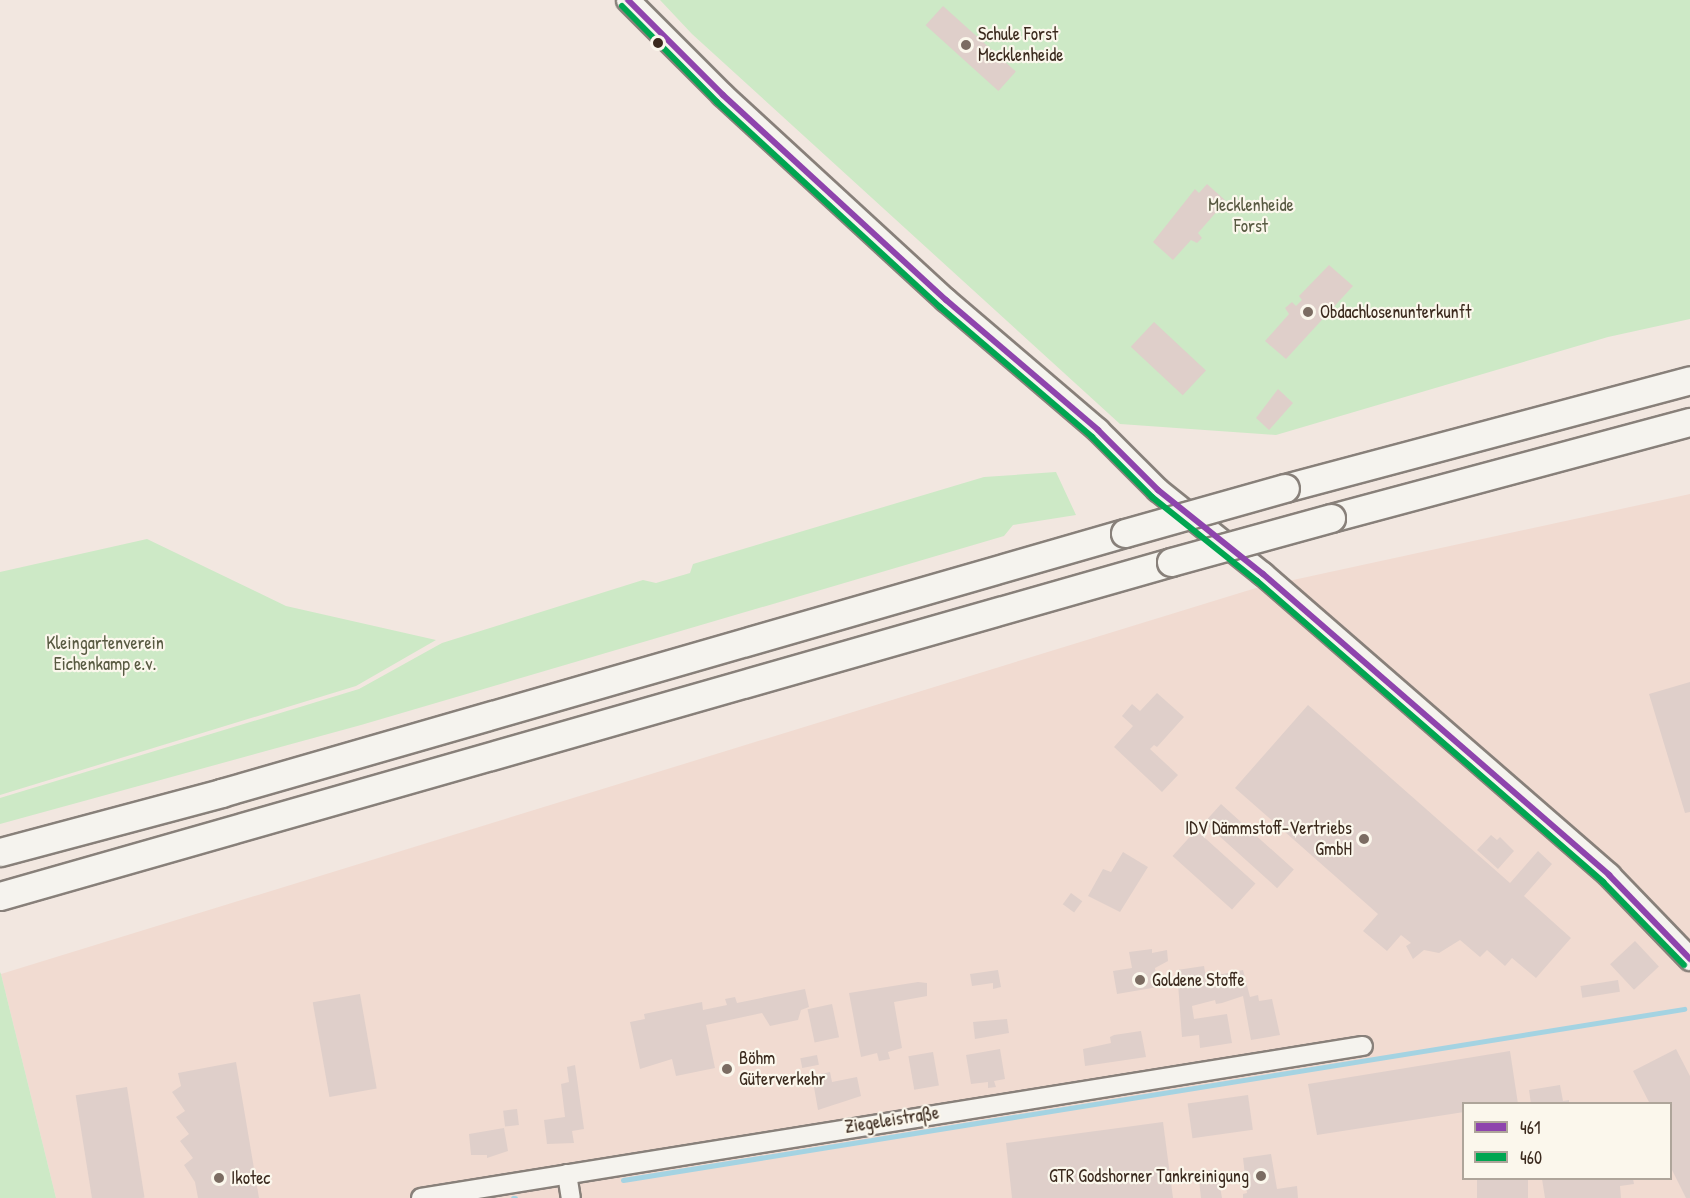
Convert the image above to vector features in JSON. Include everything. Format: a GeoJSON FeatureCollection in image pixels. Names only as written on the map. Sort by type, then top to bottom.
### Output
{"type":"FeatureCollection","features":[{"type":"Feature","properties":{"kind":"highway"},"geometry":{"type":"LineString","coordinates":[[0,852],[221,793],[1285,488],[1690,380]]}},
{"type":"Feature","properties":{"kind":"highway"},"geometry":{"type":"LineString","coordinates":[[0,896],[1171,562],[1690,422]]}},
{"type":"Feature","properties":{"kind":"main road"},"geometry":{"type":"LineString","coordinates":[[628,0],[723,95],[946,300],[1098,430],[1158,490],[1223,541],[1609,875],[1690,959]]}},
{"type":"Feature","properties":{"kind":"street","name":"Ziegeleistraße"},"geometry":{"type":"LineString","coordinates":[[421,1198],[1363,1046]]}},
{"type":"Feature","properties":{"kind":"street"},"geometry":{"type":"LineString","coordinates":[[567,1174],[570,1198]]}},
{"type":"Feature","properties":{"kind":"shaded area"},"geometry":{"type":"Polygon","coordinates":[[[1690,494],[1690,1198],[56,1198],[1,974],[1256,588],[1690,494]]]}},
{"type":"Feature","properties":{"kind":"green space","name":"Mecklenheide Forst"},"geometry":{"type":"Polygon","coordinates":[[[660,0],[1690,0],[1690,319],[1608,337],[1276,435],[1120,424],[692,34],[660,0]]]}},
{"type":"Feature","properties":{"kind":"green space"},"geometry":{"type":"Polygon","coordinates":[[[1056,472],[1076,515],[1013,525],[1004,536],[361,725],[0,824],[0,798],[359,689],[442,643],[643,580],[656,583],[690,573],[693,564],[984,477],[1056,472]]]}},
{"type":"Feature","properties":{"kind":"green space","name":"Kleingartenverein Eichenkamp e.v."},"geometry":{"type":"Polygon","coordinates":[[[147,539],[286,606],[436,640],[356,686],[0,795],[0,572],[147,539]]]}},
{"type":"Feature","properties":{"kind":"green space"},"geometry":{"type":"Polygon","coordinates":[[[0,972],[1,974],[56,1198],[0,1198],[0,972]]]}},
{"type":"Feature","properties":{"kind":"building"},"geometry":{"type":"Polygon","coordinates":[[[943,6],[1016,72],[998,91],[926,25],[943,6]]]}},
{"type":"Feature","properties":{"kind":"building"},"geometry":{"type":"Polygon","coordinates":[[[1207,184],[1226,201],[1198,233],[1202,238],[1197,243],[1191,240],[1173,260],[1153,242],[1195,189],[1199,193],[1207,184]]]}},
{"type":"Feature","properties":{"kind":"building","name":"Obdachlosenunterkunft"},"geometry":{"type":"Polygon","coordinates":[[[1329,265],[1353,286],[1286,359],[1265,341],[1289,314],[1285,308],[1292,302],[1296,306],[1302,300],[1299,296],[1329,265]]]}},
{"type":"Feature","properties":{"kind":"building"},"geometry":{"type":"Polygon","coordinates":[[[1154,322],[1206,370],[1183,395],[1131,347],[1154,322]]]}},
{"type":"Feature","properties":{"kind":"building"},"geometry":{"type":"Polygon","coordinates":[[[1278,389],[1293,403],[1269,430],[1256,418],[1278,389]]]}},
{"type":"Feature","properties":{"kind":"building"},"geometry":{"type":"Polygon","coordinates":[[[1690,682],[1690,812],[1685,813],[1649,694],[1690,682]]]}},
{"type":"Feature","properties":{"kind":"building"},"geometry":{"type":"Polygon","coordinates":[[[1157,693],[1184,717],[1157,747],[1154,745],[1150,749],[1178,775],[1162,792],[1114,747],[1133,726],[1122,716],[1132,704],[1140,711],[1157,693]]]}},
{"type":"Feature","properties":{"kind":"building"},"geometry":{"type":"Polygon","coordinates":[[[1308,705],[1510,883],[1538,851],[1552,864],[1524,896],[1571,938],[1536,978],[1512,958],[1505,966],[1487,950],[1480,957],[1460,940],[1439,953],[1424,950],[1413,959],[1406,946],[1411,943],[1401,935],[1387,951],[1363,931],[1378,914],[1235,788],[1308,705]]]}},
{"type":"Feature","properties":{"kind":"building"},"geometry":{"type":"Polygon","coordinates":[[[1221,804],[1294,870],[1277,888],[1204,823],[1221,804]]]}},
{"type":"Feature","properties":{"kind":"building"},"geometry":{"type":"Polygon","coordinates":[[[1196,830],[1255,884],[1232,910],[1173,856],[1196,830]]]}},
{"type":"Feature","properties":{"kind":"building"},"geometry":{"type":"Polygon","coordinates":[[[1491,835],[1497,840],[1500,837],[1514,851],[1498,869],[1477,850],[1491,835]]]}},
{"type":"Feature","properties":{"kind":"building"},"geometry":{"type":"Polygon","coordinates":[[[1123,852],[1148,867],[1120,912],[1088,896],[1103,869],[1111,872],[1123,852]]]}},
{"type":"Feature","properties":{"kind":"building"},"geometry":{"type":"Polygon","coordinates":[[[1071,893],[1082,901],[1074,913],[1063,904],[1071,893]]]}},
{"type":"Feature","properties":{"kind":"building"},"geometry":{"type":"Polygon","coordinates":[[[1635,941],[1659,967],[1634,990],[1610,964],[1635,941]]]}},
{"type":"Feature","properties":{"kind":"building"},"geometry":{"type":"Polygon","coordinates":[[[1152,949],[1152,953],[1167,950],[1168,961],[1155,968],[1158,987],[1117,994],[1113,971],[1132,968],[1129,952],[1152,949]]]}},
{"type":"Feature","properties":{"kind":"building"},"geometry":{"type":"Polygon","coordinates":[[[1204,966],[1207,984],[1219,982],[1218,975],[1243,970],[1250,997],[1258,995],[1259,1001],[1272,999],[1280,1035],[1251,1040],[1243,996],[1222,1003],[1216,1004],[1215,1000],[1192,1006],[1194,1019],[1227,1014],[1232,1043],[1200,1048],[1199,1035],[1182,1037],[1177,970],[1204,966]]]}},
{"type":"Feature","properties":{"kind":"building"},"geometry":{"type":"Polygon","coordinates":[[[998,970],[1001,987],[993,989],[993,983],[972,986],[970,974],[998,970]]]}},
{"type":"Feature","properties":{"kind":"building"},"geometry":{"type":"Polygon","coordinates":[[[1618,980],[1620,992],[1582,998],[1580,986],[1618,980]]]}},
{"type":"Feature","properties":{"kind":"building"},"geometry":{"type":"Polygon","coordinates":[[[918,982],[927,983],[927,996],[894,1002],[902,1048],[888,1052],[890,1059],[879,1061],[877,1053],[861,1057],[849,993],[918,982]]]}},
{"type":"Feature","properties":{"kind":"building"},"geometry":{"type":"Polygon","coordinates":[[[805,989],[809,1007],[801,1010],[798,1020],[770,1026],[762,1013],[706,1025],[715,1068],[676,1076],[672,1059],[640,1069],[630,1022],[645,1019],[644,1014],[702,1002],[703,1010],[727,1005],[725,999],[735,997],[737,1003],[805,989]]]}},
{"type":"Feature","properties":{"kind":"building"},"geometry":{"type":"Polygon","coordinates":[[[360,994],[377,1089],[329,1097],[313,1002],[360,994]]]}},
{"type":"Feature","properties":{"kind":"building"},"geometry":{"type":"Polygon","coordinates":[[[832,1004],[839,1037],[815,1042],[808,1009],[832,1004]]]}},
{"type":"Feature","properties":{"kind":"building"},"geometry":{"type":"Polygon","coordinates":[[[1007,1019],[1009,1033],[975,1039],[973,1022],[1007,1019]]]}},
{"type":"Feature","properties":{"kind":"building"},"geometry":{"type":"Polygon","coordinates":[[[1141,1031],[1146,1057],[1085,1066],[1083,1049],[1111,1043],[1110,1037],[1114,1035],[1141,1031]]]}},
{"type":"Feature","properties":{"kind":"building"},"geometry":{"type":"Polygon","coordinates":[[[1000,1049],[1005,1079],[994,1081],[996,1087],[988,1088],[988,1082],[971,1084],[966,1055],[1000,1049]]]}},
{"type":"Feature","properties":{"kind":"building"},"geometry":{"type":"Polygon","coordinates":[[[1676,1049],[1690,1076],[1690,1198],[1686,1198],[1672,1170],[1672,1102],[1649,1102],[1633,1071],[1676,1049]]]}},
{"type":"Feature","properties":{"kind":"building"},"geometry":{"type":"Polygon","coordinates":[[[1510,1051],[1518,1102],[1462,1102],[1462,1112],[1317,1135],[1308,1084],[1510,1051]]]}},
{"type":"Feature","properties":{"kind":"building"},"geometry":{"type":"Polygon","coordinates":[[[933,1052],[939,1085],[914,1090],[908,1056],[933,1052]]]}},
{"type":"Feature","properties":{"kind":"building"},"geometry":{"type":"Polygon","coordinates":[[[817,1055],[819,1065],[802,1068],[800,1058],[817,1055]]]}},
{"type":"Feature","properties":{"kind":"building"},"geometry":{"type":"Polygon","coordinates":[[[236,1062],[259,1198],[198,1198],[195,1182],[184,1165],[193,1158],[180,1141],[189,1134],[176,1117],[185,1111],[172,1092],[181,1086],[178,1073],[236,1062]]]}},
{"type":"Feature","properties":{"kind":"building"},"geometry":{"type":"Polygon","coordinates":[[[575,1065],[584,1129],[572,1131],[574,1143],[547,1144],[544,1120],[565,1117],[561,1084],[569,1082],[567,1067],[575,1065]]]}},
{"type":"Feature","properties":{"kind":"building"},"geometry":{"type":"Polygon","coordinates":[[[830,1072],[832,1082],[857,1077],[861,1096],[818,1110],[812,1076],[830,1072]]]}},
{"type":"Feature","properties":{"kind":"building"},"geometry":{"type":"Polygon","coordinates":[[[1560,1085],[1563,1101],[1569,1100],[1569,1102],[1531,1102],[1529,1090],[1560,1085]]]}},
{"type":"Feature","properties":{"kind":"building"},"geometry":{"type":"Polygon","coordinates":[[[127,1087],[145,1198],[92,1198],[76,1095],[127,1087]]]}},
{"type":"Feature","properties":{"kind":"building"},"geometry":{"type":"Polygon","coordinates":[[[1248,1095],[1253,1130],[1192,1138],[1188,1103],[1248,1095]]]}},
{"type":"Feature","properties":{"kind":"building"},"geometry":{"type":"Polygon","coordinates":[[[517,1109],[519,1125],[505,1127],[503,1111],[517,1109]]]}},
{"type":"Feature","properties":{"kind":"building"},"geometry":{"type":"Polygon","coordinates":[[[1163,1122],[1173,1198],[1012,1198],[1006,1143],[1163,1122]]]}},
{"type":"Feature","properties":{"kind":"building"},"geometry":{"type":"Polygon","coordinates":[[[504,1128],[508,1151],[487,1158],[487,1155],[471,1155],[469,1134],[504,1128]]]}},
{"type":"Feature","properties":{"kind":"building"},"geometry":{"type":"Polygon","coordinates":[[[1271,1154],[1277,1189],[1297,1186],[1298,1198],[1243,1198],[1243,1194],[1247,1193],[1243,1158],[1271,1154]]]}},
{"type":"Feature","properties":{"kind":"building"},"geometry":{"type":"Polygon","coordinates":[[[1217,1169],[1222,1198],[1201,1198],[1198,1172],[1217,1169]]]}},
{"type":"Feature","properties":{"kind":"building"},"geometry":{"type":"Polygon","coordinates":[[[1477,1180],[1528,1180],[1528,1198],[1477,1198],[1477,1180]]]}},
{"type":"Feature","properties":{"kind":"building"},"geometry":{"type":"Polygon","coordinates":[[[1542,1180],[1633,1180],[1634,1184],[1620,1186],[1621,1198],[1545,1198],[1542,1180]]]}},
{"type":"Feature","properties":{"kind":"waterway"},"geometry":{"type":"LineString","coordinates":[[623,1180],[1684,1009]]}},
{"type":"Feature","properties":{"kind":"transit line","name":"461"},"geometry":{"type":"LineString","coordinates":[[628,0],[723,95],[946,300],[1098,430],[1158,490],[1263,574],[1609,875],[1690,959]]}},
{"type":"Feature","properties":{"kind":"transit line","name":"460"},"geometry":{"type":"LineString","coordinates":[[622,6],[717,102],[940,307],[1092,437],[1152,497],[1257,581],[1603,882],[1684,965]]}},
{"type":"Feature","properties":{"kind":"place","name":"Schule Forst Mecklenheide"},"geometry":{"type":"Point","coordinates":[966,45]}},
{"type":"Feature","properties":{"kind":"place","name":"Obdachlosenunterkunft"},"geometry":{"type":"Point","coordinates":[1308,312]}},
{"type":"Feature","properties":{"kind":"place","name":"IDV Dämmstoff-Vertriebs GmbH"},"geometry":{"type":"Point","coordinates":[1364,839]}},
{"type":"Feature","properties":{"kind":"place","name":"Goldene Stoffe"},"geometry":{"type":"Point","coordinates":[1140,980]}},
{"type":"Feature","properties":{"kind":"place","name":"Böhm Güterverkehr"},"geometry":{"type":"Point","coordinates":[727,1069]}},
{"type":"Feature","properties":{"kind":"place","name":"GTR Godshorner Tankreinigung"},"geometry":{"type":"Point","coordinates":[1261,1176]}},
{"type":"Feature","properties":{"kind":"place","name":"Ikotec"},"geometry":{"type":"Point","coordinates":[219,1178]}}]}
